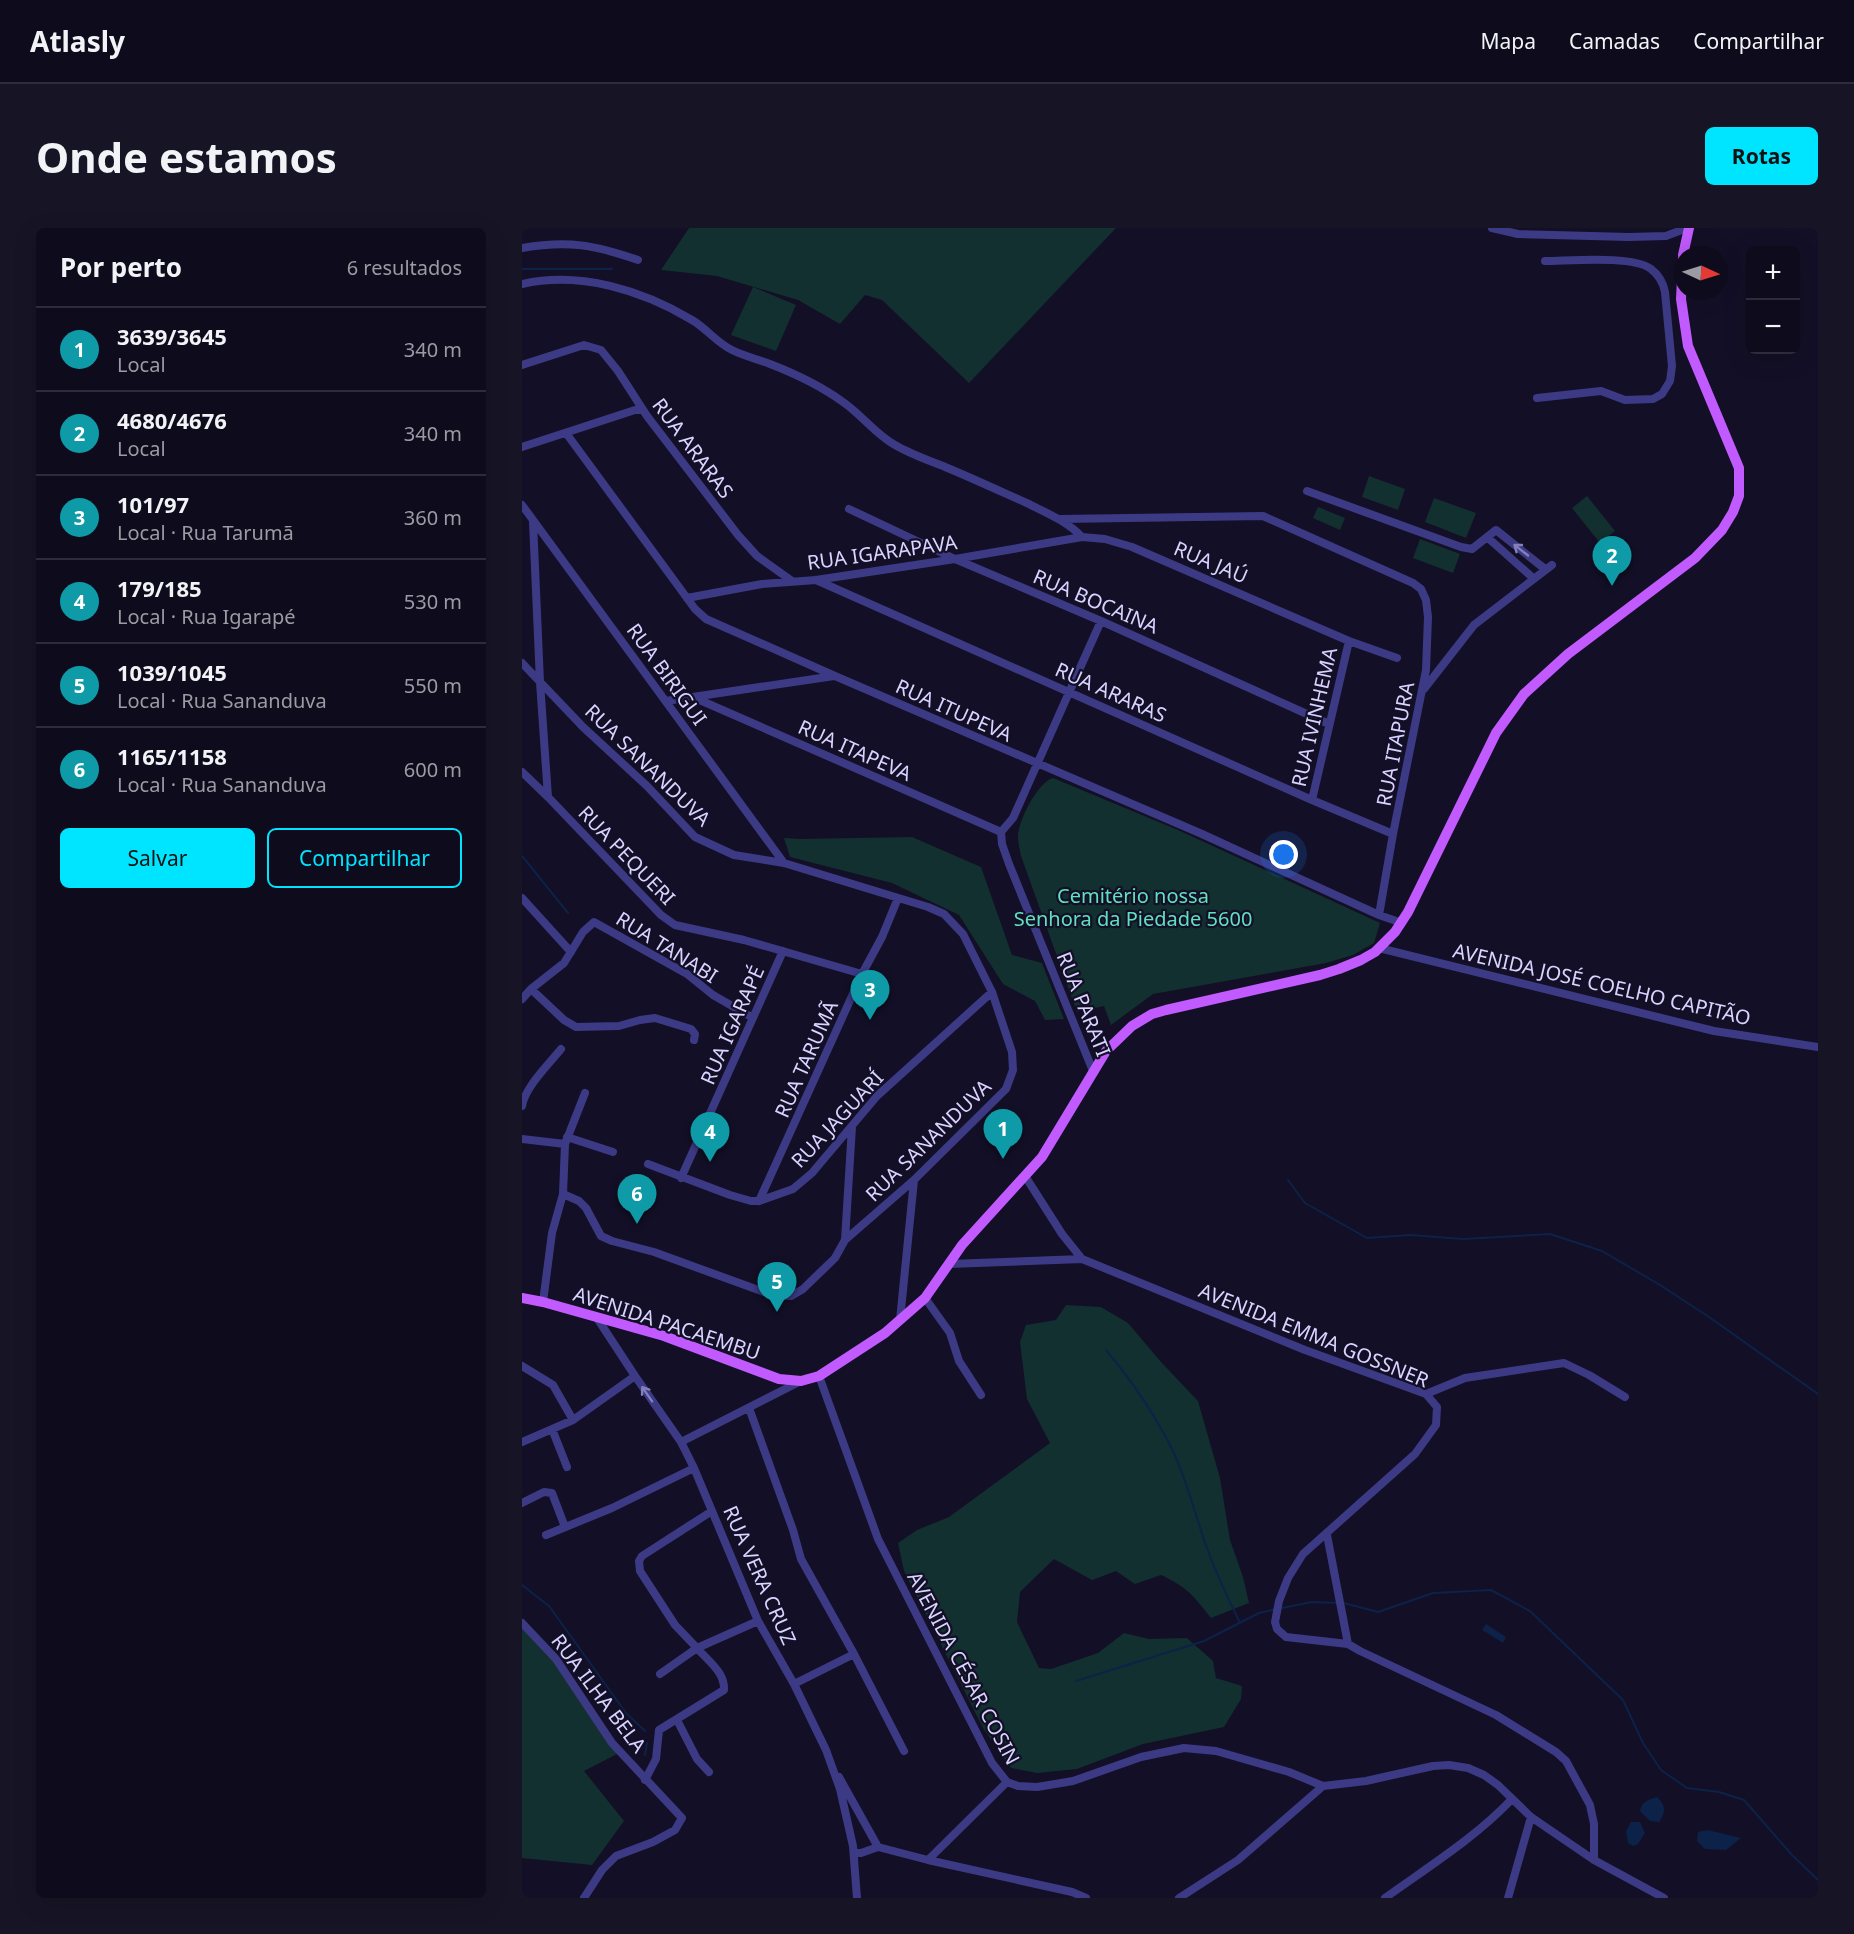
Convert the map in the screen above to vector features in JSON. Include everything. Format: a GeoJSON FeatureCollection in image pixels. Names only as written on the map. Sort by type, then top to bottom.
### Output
{"type":"FeatureCollection","features":[{"type":"Feature","properties":{"kind":"main road"},"geometry":{"type":"LineString","coordinates":[[1685,246],[1688,228]]}},
{"type":"Feature","properties":{"kind":"main road"},"geometry":{"type":"LineString","coordinates":[[801,1382],[819,1377],[868,1344],[925,1298],[962,1245],[1042,1157],[1106,1051],[1132,1026],[1152,1014],[1320,975],[1361,960],[1379,948],[1402,923],[1496,733],[1524,694],[1568,654],[1695,558],[1722,530],[1739,496],[1739,468],[1688,346],[1681,300]]}},
{"type":"Feature","properties":{"kind":"main road","name":"AVENIDA PACAEMBU"},"geometry":{"type":"LineString","coordinates":[[522,1298],[664,1336],[779,1379],[801,1382]]}},
{"type":"Feature","properties":{"kind":"street"},"geometry":{"type":"LineString","coordinates":[[1491,228],[1518,234],[1629,237],[1666,236],[1688,228]]}},
{"type":"Feature","properties":{"kind":"street"},"geometry":{"type":"LineString","coordinates":[[522,248],[562,243],[593,246],[638,260]]}},
{"type":"Feature","properties":{"kind":"street"},"geometry":{"type":"LineString","coordinates":[[1537,398],[1601,391],[1625,400],[1653,399],[1662,394],[1670,381],[1672,366],[1665,292],[1662,281],[1650,267],[1634,261],[1545,261]]}},
{"type":"Feature","properties":{"kind":"street"},"geometry":{"type":"LineString","coordinates":[[522,284],[535,281],[569,281],[609,286],[656,300],[694,321],[728,348],[806,379],[830,393],[844,402],[874,431],[894,445],[1060,519],[1082,537]]}},
{"type":"Feature","properties":{"kind":"street","name":"RUA ARARAS"},"geometry":{"type":"LineString","coordinates":[[522,364],[584,345],[602,350],[643,410],[738,535],[757,556],[792,581]]}},
{"type":"Feature","properties":{"kind":"street"},"geometry":{"type":"LineString","coordinates":[[522,447],[635,410],[643,410]]}},
{"type":"Feature","properties":{"kind":"street","name":"RUA ITUPEVA"},"geometry":{"type":"LineString","coordinates":[[566,433],[687,597],[706,619],[1202,834],[1379,915],[1402,923]]}},
{"type":"Feature","properties":{"kind":"street"},"geometry":{"type":"LineString","coordinates":[[1307,491],[1461,547],[1472,549],[1496,530],[1549,567],[1474,625],[1423,690]]}},
{"type":"Feature","properties":{"kind":"street","name":"RUA BIRIGUI"},"geometry":{"type":"LineString","coordinates":[[522,505],[784,863]]}},
{"type":"Feature","properties":{"kind":"street","name":"RUA BOCAINA"},"geometry":{"type":"LineString","coordinates":[[849,509],[956,559],[1101,621],[1329,724]]}},
{"type":"Feature","properties":{"kind":"street","name":"RUA ITAPURA"},"geometry":{"type":"LineString","coordinates":[[1060,519],[1263,516],[1413,583],[1421,590],[1426,600],[1428,617],[1426,670],[1379,915]]}},
{"type":"Feature","properties":{"kind":"street"},"geometry":{"type":"LineString","coordinates":[[533,520],[548,797]]}},
{"type":"Feature","properties":{"kind":"street","name":"RUA IGARAPAVA"},"geometry":{"type":"LineString","coordinates":[[687,597],[762,584],[816,580],[956,559],[1082,537]]}},
{"type":"Feature","properties":{"kind":"street","name":"RUA JAÚ"},"geometry":{"type":"LineString","coordinates":[[1082,537],[1105,539],[1132,547],[1349,641],[1397,658]]}},
{"type":"Feature","properties":{"kind":"street"},"geometry":{"type":"LineString","coordinates":[[1487,537],[1533,578]]}},
{"type":"Feature","properties":{"kind":"street","name":"RUA ARARAS"},"geometry":{"type":"LineString","coordinates":[[816,580],[1312,800],[1394,834]]}},
{"type":"Feature","properties":{"kind":"street"},"geometry":{"type":"LineString","coordinates":[[1001,832],[1013,818],[1101,621]]}},
{"type":"Feature","properties":{"kind":"street","name":"RUA IVINHEMA"},"geometry":{"type":"LineString","coordinates":[[1312,800],[1349,641]]}},
{"type":"Feature","properties":{"kind":"street","name":"RUA SANANDUVA"},"geometry":{"type":"LineString","coordinates":[[522,663],[583,727],[647,786],[695,837],[734,855],[784,863],[944,914],[963,934],[992,992],[1012,1052],[1013,1070],[1006,1089],[914,1180],[845,1240],[835,1258],[803,1289],[791,1296],[772,1295],[654,1252],[612,1241],[601,1236],[586,1208],[579,1201],[563,1194]]}},
{"type":"Feature","properties":{"kind":"street"},"geometry":{"type":"LineString","coordinates":[[666,701],[834,676]]}},
{"type":"Feature","properties":{"kind":"street","name":"RUA ITAPEVA"},"geometry":{"type":"LineString","coordinates":[[695,698],[1001,832]]}},
{"type":"Feature","properties":{"kind":"street","name":"RUA PEQUERI"},"geometry":{"type":"LineString","coordinates":[[522,771],[661,915],[675,925],[744,940],[862,974]]}},
{"type":"Feature","properties":{"kind":"street","name":"RUA PARATI"},"geometry":{"type":"LineString","coordinates":[[1001,832],[1002,844],[1009,864],[1094,1071]]}},
{"type":"Feature","properties":{"kind":"street"},"geometry":{"type":"LineString","coordinates":[[522,898],[571,952],[564,963],[522,998]]}},
{"type":"Feature","properties":{"kind":"street","name":"RUA TARUMÃ"},"geometry":{"type":"LineString","coordinates":[[759,1202],[898,898]]}},
{"type":"Feature","properties":{"kind":"street","name":"RUA TANABI"},"geometry":{"type":"LineString","coordinates":[[571,952],[583,932],[594,922],[687,974],[713,995],[753,1018]]}},
{"type":"Feature","properties":{"kind":"street","name":"AVENIDA JOSÉ COELHO CAPITÃO"},"geometry":{"type":"LineString","coordinates":[[1379,948],[1714,1031],[1818,1047]]}},
{"type":"Feature","properties":{"kind":"street","name":"RUA IGARAPÉ"},"geometry":{"type":"LineString","coordinates":[[681,1178],[783,951]]}},
{"type":"Feature","properties":{"kind":"street"},"geometry":{"type":"LineString","coordinates":[[531,989],[564,1020],[576,1027],[619,1026],[655,1018],[691,1029],[695,1034],[694,1040]]}},
{"type":"Feature","properties":{"kind":"street","name":"RUA JAGUARÍ"},"geometry":{"type":"LineString","coordinates":[[759,1202],[793,1190],[812,1173],[877,1096],[992,992]]}},
{"type":"Feature","properties":{"kind":"street"},"geometry":{"type":"LineString","coordinates":[[522,1106],[523,1100],[535,1081],[561,1049]]}},
{"type":"Feature","properties":{"kind":"street"},"geometry":{"type":"LineString","coordinates":[[543,1302],[552,1233],[563,1194],[566,1141],[585,1093]]}},
{"type":"Feature","properties":{"kind":"street"},"geometry":{"type":"LineString","coordinates":[[845,1240],[852,1126]]}},
{"type":"Feature","properties":{"kind":"street"},"geometry":{"type":"LineString","coordinates":[[522,1139],[566,1141],[613,1152]]}},
{"type":"Feature","properties":{"kind":"street"},"geometry":{"type":"LineString","coordinates":[[648,1164],[730,1195],[759,1202]]}},
{"type":"Feature","properties":{"kind":"street","name":"AVENIDA EMMA GOSSNER"},"geometry":{"type":"LineString","coordinates":[[1025,1176],[1062,1234],[1082,1259]]}},
{"type":"Feature","properties":{"kind":"street"},"geometry":{"type":"LineString","coordinates":[[900,1320],[914,1180]]}},
{"type":"Feature","properties":{"kind":"street","name":"AVENIDA EMMA GOSSNER"},"geometry":{"type":"LineString","coordinates":[[949,1264],[1082,1259],[1305,1350],[1426,1394],[1437,1407],[1436,1425],[1415,1454],[1304,1554],[1288,1578],[1279,1601],[1275,1622],[1277,1629],[1286,1636],[1348,1644],[1496,1715],[1556,1752],[1566,1761],[1590,1805],[1594,1824],[1594,1860]]}},
{"type":"Feature","properties":{"kind":"street"},"geometry":{"type":"LineString","coordinates":[[925,1298],[950,1333],[959,1361],[981,1395]]}},
{"type":"Feature","properties":{"kind":"street","name":"RUA VERA CRUZ"},"geometry":{"type":"LineString","coordinates":[[597,1318],[681,1442],[694,1467],[758,1621],[794,1684],[832,1766],[840,1789],[854,1853],[857,1898]]}},
{"type":"Feature","properties":{"kind":"street"},"geometry":{"type":"LineString","coordinates":[[1426,1394],[1465,1378],[1564,1363],[1589,1375],[1624,1397]]}},
{"type":"Feature","properties":{"kind":"street"},"geometry":{"type":"LineString","coordinates":[[522,1366],[553,1385],[573,1420]]}},
{"type":"Feature","properties":{"kind":"street"},"geometry":{"type":"LineString","coordinates":[[522,1442],[573,1420],[635,1376]]}},
{"type":"Feature","properties":{"kind":"street","name":"AVENIDA CÉSAR COSIN"},"geometry":{"type":"LineString","coordinates":[[819,1377],[878,1539],[992,1763],[1007,1782],[1018,1786],[1054,1786],[1141,1757],[1184,1748],[1216,1751],[1289,1772],[1323,1786],[1366,1782],[1433,1766],[1449,1765],[1468,1768],[1484,1774],[1530,1816],[1594,1860]]}},
{"type":"Feature","properties":{"kind":"street"},"geometry":{"type":"LineString","coordinates":[[681,1442],[801,1382]]}},
{"type":"Feature","properties":{"kind":"street"},"geometry":{"type":"LineString","coordinates":[[749,1408],[793,1530],[801,1560],[855,1654],[904,1751]]}},
{"type":"Feature","properties":{"kind":"street"},"geometry":{"type":"LineString","coordinates":[[552,1429],[567,1467]]}},
{"type":"Feature","properties":{"kind":"street"},"geometry":{"type":"LineString","coordinates":[[546,1534],[612,1508],[694,1467]]}},
{"type":"Feature","properties":{"kind":"street"},"geometry":{"type":"LineString","coordinates":[[522,1503],[544,1492],[552,1493],[565,1527]]}},
{"type":"Feature","properties":{"kind":"street"},"geometry":{"type":"LineString","coordinates":[[645,1780],[656,1759],[659,1730],[724,1690],[724,1681],[719,1672],[675,1625],[640,1571],[639,1561],[642,1556],[712,1510]]}},
{"type":"Feature","properties":{"kind":"street"},"geometry":{"type":"LineString","coordinates":[[1327,1535],[1348,1644]]}},
{"type":"Feature","properties":{"kind":"street"},"geometry":{"type":"LineString","coordinates":[[660,1674],[697,1648],[758,1621]]}},
{"type":"Feature","properties":{"kind":"street","name":"RUA ILHA BELA"},"geometry":{"type":"LineString","coordinates":[[522,1623],[556,1659],[612,1743],[682,1818],[675,1830],[653,1842],[616,1856],[602,1870],[584,1898]]}},
{"type":"Feature","properties":{"kind":"street"},"geometry":{"type":"LineString","coordinates":[[794,1684],[855,1654]]}},
{"type":"Feature","properties":{"kind":"street"},"geometry":{"type":"LineString","coordinates":[[676,1720],[697,1759],[709,1772]]}},
{"type":"Feature","properties":{"kind":"street"},"geometry":{"type":"LineString","coordinates":[[832,1766],[878,1847]]}},
{"type":"Feature","properties":{"kind":"street"},"geometry":{"type":"LineString","coordinates":[[928,1860],[1007,1782]]}},
{"type":"Feature","properties":{"kind":"street"},"geometry":{"type":"LineString","coordinates":[[1179,1898],[1238,1860],[1323,1786]]}},
{"type":"Feature","properties":{"kind":"street"},"geometry":{"type":"LineString","coordinates":[[1385,1898],[1490,1822],[1512,1799]]}},
{"type":"Feature","properties":{"kind":"street"},"geometry":{"type":"LineString","coordinates":[[1508,1898],[1530,1816]]}},
{"type":"Feature","properties":{"kind":"street"},"geometry":{"type":"LineString","coordinates":[[851,1838],[856,1832],[869,1830]]}},
{"type":"Feature","properties":{"kind":"street"},"geometry":{"type":"LineString","coordinates":[[854,1853],[878,1847],[1072,1892],[1086,1898]]}},
{"type":"Feature","properties":{"kind":"street"},"geometry":{"type":"LineString","coordinates":[[1594,1860],[1664,1898]]}},
{"type":"Feature","properties":{"kind":"green space"},"geometry":{"type":"Polygon","coordinates":[[[689,228],[1116,228],[969,383],[882,300],[865,295],[840,324],[798,300],[717,276],[661,270],[689,228]]]}},
{"type":"Feature","properties":{"kind":"green space"},"geometry":{"type":"Polygon","coordinates":[[[753,287],[796,305],[776,351],[731,335],[753,287]]]}},
{"type":"Feature","properties":{"kind":"green space"},"geometry":{"type":"Polygon","coordinates":[[[1369,476],[1405,489],[1398,510],[1362,497],[1369,476]]]}},
{"type":"Feature","properties":{"kind":"green space"},"geometry":{"type":"Polygon","coordinates":[[[1587,496],[1615,531],[1600,543],[1572,508],[1587,496]]]}},
{"type":"Feature","properties":{"kind":"green space"},"geometry":{"type":"Polygon","coordinates":[[[1434,498],[1476,513],[1466,538],[1425,522],[1434,498]]]}},
{"type":"Feature","properties":{"kind":"green space"},"geometry":{"type":"Polygon","coordinates":[[[1318,507],[1345,518],[1340,530],[1313,518],[1318,507]]]}},
{"type":"Feature","properties":{"kind":"green space"},"geometry":{"type":"Polygon","coordinates":[[[1420,539],[1460,554],[1453,573],[1413,558],[1420,539]]]}},
{"type":"Feature","properties":{"kind":"green space","name":"Cemitério nossa Senhora da Piedade 5600"},"geometry":{"type":"Polygon","coordinates":[[[1053,778],[1178,830],[1380,923],[1374,943],[1353,955],[1326,963],[1153,994],[1111,1025],[1104,1006],[1077,1012],[1018,842],[1021,822],[1030,803],[1041,787],[1053,778]]]}},
{"type":"Feature","properties":{"kind":"green space"},"geometry":{"type":"Polygon","coordinates":[[[912,837],[981,867],[1012,955],[1042,963],[1064,1019],[1045,1020],[1035,1001],[1003,984],[959,915],[892,883],[790,857],[784,838],[912,837]]]}},
{"type":"Feature","properties":{"kind":"green space"},"geometry":{"type":"Polygon","coordinates":[[[1066,1305],[1101,1307],[1128,1323],[1198,1401],[1220,1478],[1230,1540],[1249,1603],[1211,1618],[1189,1593],[1161,1575],[1135,1584],[1116,1571],[1092,1580],[1054,1559],[1020,1592],[1017,1622],[1039,1668],[1051,1669],[1098,1653],[1124,1633],[1149,1639],[1187,1638],[1213,1661],[1216,1678],[1242,1686],[1241,1699],[1224,1727],[1143,1744],[1077,1769],[1037,1773],[1011,1768],[983,1728],[904,1571],[898,1543],[917,1530],[949,1517],[1050,1443],[1027,1399],[1020,1342],[1026,1325],[1056,1320],[1066,1305]]]}},
{"type":"Feature","properties":{"kind":"green space"},"geometry":{"type":"Polygon","coordinates":[[[522,1623],[556,1659],[621,1752],[584,1771],[624,1821],[592,1865],[522,1858],[522,1623]]]}},
{"type":"Feature","properties":{"kind":"water"},"geometry":{"type":"Polygon","coordinates":[[[1486,1624],[1506,1637],[1503,1643],[1482,1630],[1486,1624]]]}},
{"type":"Feature","properties":{"kind":"water"},"geometry":{"type":"Polygon","coordinates":[[[1657,1797],[1664,1809],[1659,1822],[1650,1821],[1640,1811],[1644,1803],[1657,1797]]]}},
{"type":"Feature","properties":{"kind":"water"},"geometry":{"type":"Polygon","coordinates":[[[1631,1822],[1640,1822],[1645,1833],[1638,1844],[1633,1846],[1628,1843],[1626,1831],[1631,1822]]]}},
{"type":"Feature","properties":{"kind":"water"},"geometry":{"type":"Polygon","coordinates":[[[1708,1830],[1741,1838],[1726,1850],[1705,1849],[1697,1841],[1698,1832],[1708,1830]]]}},
{"type":"Feature","properties":{"kind":"waterway"},"geometry":{"type":"LineString","coordinates":[[522,269],[612,269]]}},
{"type":"Feature","properties":{"kind":"waterway"},"geometry":{"type":"LineString","coordinates":[[522,856],[568,913]]}},
{"type":"Feature","properties":{"kind":"waterway"},"geometry":{"type":"LineString","coordinates":[[1288,1180],[1305,1203],[1367,1238],[1410,1235],[1463,1239],[1550,1234],[1602,1251],[1709,1317],[1818,1394]]}},
{"type":"Feature","properties":{"kind":"waterway"},"geometry":{"type":"LineString","coordinates":[[1106,1350],[1142,1398],[1172,1449],[1187,1485],[1211,1558],[1240,1623]]}},
{"type":"Feature","properties":{"kind":"waterway"},"geometry":{"type":"LineString","coordinates":[[522,1585],[549,1606],[626,1713],[645,1731]]}},
{"type":"Feature","properties":{"kind":"waterway"},"geometry":{"type":"LineString","coordinates":[[1344,1603],[1378,1612],[1433,1593],[1491,1590],[1530,1611],[1623,1700],[1643,1743],[1661,1770],[1687,1788],[1719,1792],[1744,1800],[1792,1855],[1818,1880]]}},
{"type":"Feature","properties":{"kind":"waterway"},"geometry":{"type":"LineString","coordinates":[[1282,1608],[1312,1602],[1338,1603]]}},
{"type":"Feature","properties":{"kind":"waterway"},"geometry":{"type":"LineString","coordinates":[[1076,1681],[1204,1641],[1259,1613],[1276,1609]]}},
{"type":"Feature","properties":{"kind":"waterway"},"geometry":{"type":"LineString","coordinates":[[645,1755],[647,1743]]}},
{"type":"Feature","properties":{"kind":"place","name":"4680/4676"},"geometry":{"type":"Point","coordinates":[1612,586]}},
{"type":"Feature","properties":{"kind":"place","name":"101/97"},"geometry":{"type":"Point","coordinates":[870,1020]}},
{"type":"Feature","properties":{"kind":"place","name":"3639/3645"},"geometry":{"type":"Point","coordinates":[1003,1159]}},
{"type":"Feature","properties":{"kind":"place","name":"179/185"},"geometry":{"type":"Point","coordinates":[710,1162]}},
{"type":"Feature","properties":{"kind":"place","name":"1165/1158"},"geometry":{"type":"Point","coordinates":[637,1224]}},
{"type":"Feature","properties":{"kind":"place","name":"1039/1045"},"geometry":{"type":"Point","coordinates":[777,1312]}}]}
